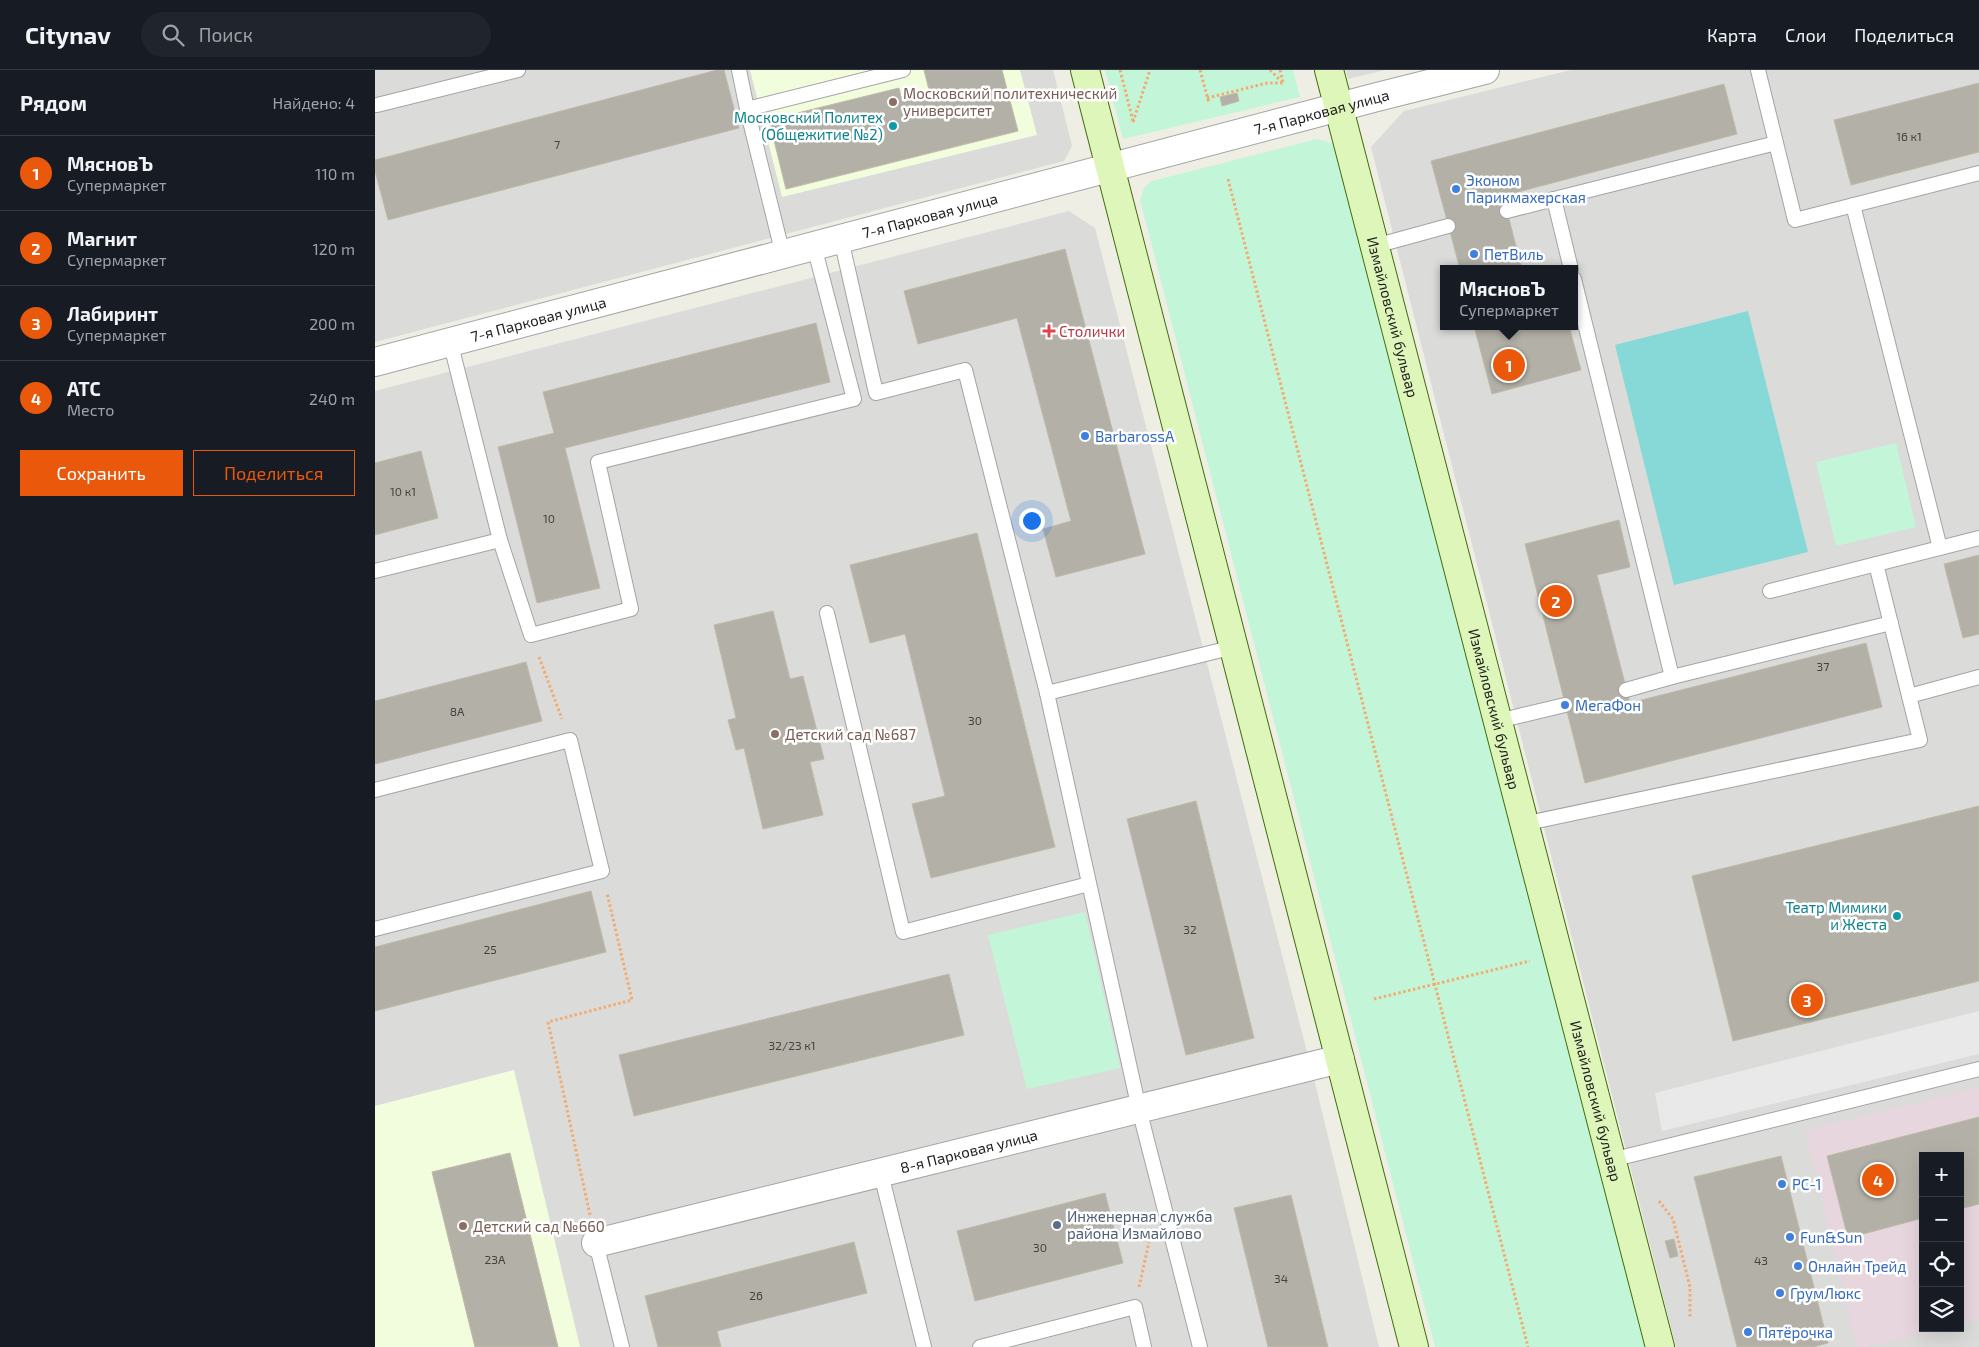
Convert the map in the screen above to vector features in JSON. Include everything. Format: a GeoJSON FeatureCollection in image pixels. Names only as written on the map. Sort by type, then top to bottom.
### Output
{"type":"FeatureCollection","features":[{"type":"Feature","properties":{"kind":"street"},"geometry":{"type":"LineString","coordinates":[[1085,70],[1415,1347]]}},
{"type":"Feature","properties":{"kind":"street","name":"Измайловский бульвар"},"geometry":{"type":"LineString","coordinates":[[1329,70],[1660,1347]]}},
{"type":"Feature","properties":{"kind":"street","name":"7-я Парковая улица"},"geometry":{"type":"LineString","coordinates":[[375,362],[1485,70]]}},
{"type":"Feature","properties":{"kind":"street","name":"8-я Парковая улица"},"geometry":{"type":"LineString","coordinates":[[596,1243],[1340,1059]]}},
{"type":"Feature","properties":{"kind":"lane"},"geometry":{"type":"LineString","coordinates":[[377,105],[518,70]]}},
{"type":"Feature","properties":{"kind":"lane"},"geometry":{"type":"LineString","coordinates":[[739,70],[783,255]]}},
{"type":"Feature","properties":{"kind":"lane"},"geometry":{"type":"LineString","coordinates":[[747,109],[903,70]]}},
{"type":"Feature","properties":{"kind":"lane"},"geometry":{"type":"LineString","coordinates":[[1758,70],[1795,220],[1979,173]]}},
{"type":"Feature","properties":{"kind":"lane"},"geometry":{"type":"LineString","coordinates":[[1507,211],[1776,143]]}},
{"type":"Feature","properties":{"kind":"lane"},"geometry":{"type":"LineString","coordinates":[[1554,198],[1570,265]]}},
{"type":"Feature","properties":{"kind":"lane"},"geometry":{"type":"LineString","coordinates":[[1853,205],[1940,548]]}},
{"type":"Feature","properties":{"kind":"lane"},"geometry":{"type":"LineString","coordinates":[[1375,246],[1448,226]]}},
{"type":"Feature","properties":{"kind":"lane"},"geometry":{"type":"LineString","coordinates":[[841,239],[876,393],[965,370],[1047,693],[1139,1109],[1200,1347]]}},
{"type":"Feature","properties":{"kind":"lane"},"geometry":{"type":"LineString","coordinates":[[450,341],[500,540],[531,635],[631,609],[598,462],[854,399],[814,246]]}},
{"type":"Feature","properties":{"kind":"lane"},"geometry":{"type":"LineString","coordinates":[[1578,295],[1672,677]]}},
{"type":"Feature","properties":{"kind":"lane"},"geometry":{"type":"LineString","coordinates":[[1770,591],[1979,538]]}},
{"type":"Feature","properties":{"kind":"lane"},"geometry":{"type":"LineString","coordinates":[[375,571],[500,540]]}},
{"type":"Feature","properties":{"kind":"lane"},"geometry":{"type":"LineString","coordinates":[[1523,824],[1920,740],[1876,564]]}},
{"type":"Feature","properties":{"kind":"lane"},"geometry":{"type":"LineString","coordinates":[[827,614],[903,932],[1089,884]]}},
{"type":"Feature","properties":{"kind":"lane"},"geometry":{"type":"LineString","coordinates":[[1626,690],[1891,623]]}},
{"type":"Feature","properties":{"kind":"lane"},"geometry":{"type":"LineString","coordinates":[[1047,693],[1233,646]]}},
{"type":"Feature","properties":{"kind":"lane"},"geometry":{"type":"LineString","coordinates":[[1909,696],[1979,677]]}},
{"type":"Feature","properties":{"kind":"lane"},"geometry":{"type":"LineString","coordinates":[[1498,721],[1565,705]]}},
{"type":"Feature","properties":{"kind":"lane"},"geometry":{"type":"LineString","coordinates":[[375,790],[570,740],[602,870],[375,929]]}},
{"type":"Feature","properties":{"kind":"lane"},"geometry":{"type":"LineString","coordinates":[[1611,1160],[1979,1069]]}},
{"type":"Feature","properties":{"kind":"lane"},"geometry":{"type":"LineString","coordinates":[[881,1174],[925,1347]]}},
{"type":"Feature","properties":{"kind":"lane"},"geometry":{"type":"LineString","coordinates":[[596,1243],[622,1347]]}},
{"type":"Feature","properties":{"kind":"lane"},"geometry":{"type":"LineString","coordinates":[[980,1347],[1135,1307],[1144,1347]]}},
{"type":"Feature","properties":{"kind":"path"},"geometry":{"type":"LineString","coordinates":[[1120,70],[1133,122],[1150,70]]}},
{"type":"Feature","properties":{"kind":"path"},"geometry":{"type":"LineString","coordinates":[[1200,70],[1209,102]]}},
{"type":"Feature","properties":{"kind":"path"},"geometry":{"type":"LineString","coordinates":[[1269,70],[1283,83]]}},
{"type":"Feature","properties":{"kind":"path"},"geometry":{"type":"LineString","coordinates":[[1280,70],[1283,83]]}},
{"type":"Feature","properties":{"kind":"path"},"geometry":{"type":"LineString","coordinates":[[1207,98],[1267,84],[1283,83]]}},
{"type":"Feature","properties":{"kind":"path"},"geometry":{"type":"LineString","coordinates":[[1228,179],[1528,1347]]}},
{"type":"Feature","properties":{"kind":"path"},"geometry":{"type":"LineString","coordinates":[[531,635],[570,740]]}},
{"type":"Feature","properties":{"kind":"path"},"geometry":{"type":"LineString","coordinates":[[596,1243],[547,1022],[632,1000],[602,870]]}},
{"type":"Feature","properties":{"kind":"path"},"geometry":{"type":"LineString","coordinates":[[1374,999],[1531,961]]}},
{"type":"Feature","properties":{"kind":"path"},"geometry":{"type":"LineString","coordinates":[[1659,1201],[1673,1219],[1690,1287],[1690,1318]]}},
{"type":"Feature","properties":{"kind":"shaded area"},"geometry":{"type":"Polygon","coordinates":[[[375,70],[1053,70],[1072,146],[1064,161],[375,342],[375,70]]]}},
{"type":"Feature","properties":{"kind":"shaded area","name":"Московский политехнический университет"},"geometry":{"type":"Polygon","coordinates":[[[750,70],[1020,70],[1037,135],[782,197],[750,70]]]}},
{"type":"Feature","properties":{"kind":"shaded area"},"geometry":{"type":"Polygon","coordinates":[[[1105,70],[1293,70],[1300,97],[1123,139],[1105,70]]]}},
{"type":"Feature","properties":{"kind":"shaded area"},"geometry":{"type":"Polygon","coordinates":[[[1346,70],[1385,70],[1348,79],[1346,70]]]}},
{"type":"Feature","properties":{"kind":"shaded area"},"geometry":{"type":"Polygon","coordinates":[[[1571,70],[1979,70],[1979,1347],[1676,1347],[1371,147],[1404,111],[1571,70]]]}},
{"type":"Feature","properties":{"kind":"shaded area"},"geometry":{"type":"Polygon","coordinates":[[[1317,139],[1332,143],[1341,159],[1646,1347],[1435,1347],[1140,200],[1144,188],[1152,181],[1317,139]]]}},
{"type":"Feature","properties":{"kind":"shaded area"},"geometry":{"type":"Polygon","coordinates":[[[1069,211],[1095,228],[1316,1087],[1379,1347],[375,1347],[375,391],[1069,211]]]}},
{"type":"Feature","properties":{"kind":"shaded area"},"geometry":{"type":"Polygon","coordinates":[[[1748,311],[1808,552],[1674,585],[1615,345],[1748,311]]]}},
{"type":"Feature","properties":{"kind":"shaded area"},"geometry":{"type":"Polygon","coordinates":[[[1896,443],[1916,527],[1836,546],[1816,462],[1896,443]]]}},
{"type":"Feature","properties":{"kind":"shaded area"},"geometry":{"type":"Polygon","coordinates":[[[1085,912],[1120,1068],[1027,1089],[988,935],[1085,912]]]}},
{"type":"Feature","properties":{"kind":"shaded area"},"geometry":{"type":"Polygon","coordinates":[[[1979,1011],[1979,1054],[1662,1131],[1655,1093],[1979,1011]]]}},
{"type":"Feature","properties":{"kind":"shaded area","name":"Детский сад №660"},"geometry":{"type":"Polygon","coordinates":[[[514,1070],[580,1347],[375,1347],[375,1106],[514,1070]]]}},
{"type":"Feature","properties":{"kind":"shaded area"},"geometry":{"type":"Polygon","coordinates":[[[1979,1088],[1979,1320],[1964,1323],[1964,1152],[1919,1152],[1919,1332],[1928,1332],[1867,1347],[1857,1347],[1805,1130],[1979,1088]]]}},
{"type":"Feature","properties":{"kind":"building"},"geometry":{"type":"Polygon","coordinates":[[[717,70],[724,70],[739,128],[388,220],[375,171],[375,160],[717,70]]]}},
{"type":"Feature","properties":{"kind":"building","name":"Московский политехнический университет"},"geometry":{"type":"Polygon","coordinates":[[[924,70],[1002,70],[1018,131],[786,189],[769,120],[899,88],[901,97],[929,90],[924,70]]]}},
{"type":"Feature","properties":{"kind":"building"},"geometry":{"type":"Polygon","coordinates":[[[1979,83],[1979,152],[1851,185],[1834,120],[1979,83]]]}},
{"type":"Feature","properties":{"kind":"building"},"geometry":{"type":"Polygon","coordinates":[[[1724,84],[1737,134],[1503,196],[1521,265],[1459,265],[1431,161],[1724,84]]]}},
{"type":"Feature","properties":{"kind":"building"},"geometry":{"type":"Polygon","coordinates":[[[1237,93],[1239,101],[1222,106],[1220,97],[1237,93]]]}},
{"type":"Feature","properties":{"kind":"building"},"geometry":{"type":"Polygon","coordinates":[[[1065,249],[1145,554],[1056,577],[1043,529],[1071,521],[1017,318],[918,344],[904,291],[1065,249]]]}},
{"type":"Feature","properties":{"kind":"building"},"geometry":{"type":"Polygon","coordinates":[[[816,323],[830,382],[565,448],[600,588],[537,603],[498,447],[554,433],[543,392],[816,323]]]}},
{"type":"Feature","properties":{"kind":"building"},"geometry":{"type":"Polygon","coordinates":[[[1475,330],[1570,330],[1581,370],[1492,394],[1475,330]]]}},
{"type":"Feature","properties":{"kind":"building"},"geometry":{"type":"Polygon","coordinates":[[[421,451],[438,518],[375,535],[375,463],[421,451]]]}},
{"type":"Feature","properties":{"kind":"building"},"geometry":{"type":"Polygon","coordinates":[[[1619,520],[1630,567],[1597,575],[1630,703],[1866,643],[1882,707],[1585,783],[1525,544],[1619,520]]]}},
{"type":"Feature","properties":{"kind":"building"},"geometry":{"type":"Polygon","coordinates":[[[977,533],[1055,847],[931,878],[912,804],[945,796],[905,634],[870,643],[850,565],[977,533]]]}},
{"type":"Feature","properties":{"kind":"building"},"geometry":{"type":"Polygon","coordinates":[[[1979,555],[1979,634],[1963,638],[1944,564],[1979,555]]]}},
{"type":"Feature","properties":{"kind":"building","name":"Детский сад №687"},"geometry":{"type":"Polygon","coordinates":[[[773,611],[790,679],[803,676],[824,759],[810,762],[823,815],[763,829],[744,748],[736,750],[728,720],[736,718],[714,625],[773,611]]]}},
{"type":"Feature","properties":{"kind":"building"},"geometry":{"type":"Polygon","coordinates":[[[526,662],[542,721],[375,764],[375,701],[526,662]]]}},
{"type":"Feature","properties":{"kind":"building"},"geometry":{"type":"Polygon","coordinates":[[[1196,801],[1254,1038],[1186,1055],[1127,819],[1196,801]]]}},
{"type":"Feature","properties":{"kind":"building"},"geometry":{"type":"Polygon","coordinates":[[[1979,806],[1979,981],[1733,1041],[1692,876],[1979,806]]]}},
{"type":"Feature","properties":{"kind":"building"},"geometry":{"type":"Polygon","coordinates":[[[591,891],[606,952],[375,1011],[375,947],[591,891]]]}},
{"type":"Feature","properties":{"kind":"building"},"geometry":{"type":"Polygon","coordinates":[[[949,974],[964,1035],[634,1116],[619,1055],[949,974]]]}},
{"type":"Feature","properties":{"kind":"building"},"geometry":{"type":"Polygon","coordinates":[[[1979,1117],[1979,1204],[1964,1208],[1964,1152],[1919,1152],[1919,1219],[1848,1238],[1827,1156],[1979,1117]]]}},
{"type":"Feature","properties":{"kind":"building"},"geometry":{"type":"Polygon","coordinates":[[[510,1153],[558,1347],[475,1347],[432,1172],[510,1153]]]}},
{"type":"Feature","properties":{"kind":"building"},"geometry":{"type":"Polygon","coordinates":[[[1781,1156],[1828,1343],[1813,1347],[1737,1347],[1694,1177],[1781,1156]]]}},
{"type":"Feature","properties":{"kind":"building"},"geometry":{"type":"Polygon","coordinates":[[[1105,1193],[1123,1263],[975,1301],[957,1231],[1105,1193]]]}},
{"type":"Feature","properties":{"kind":"building"},"geometry":{"type":"Polygon","coordinates":[[[1291,1195],[1328,1347],[1268,1347],[1234,1208],[1291,1195]]]}},
{"type":"Feature","properties":{"kind":"building"},"geometry":{"type":"Polygon","coordinates":[[[1674,1239],[1678,1256],[1670,1258],[1665,1241],[1674,1239]]]}},
{"type":"Feature","properties":{"kind":"building"},"geometry":{"type":"Polygon","coordinates":[[[854,1242],[867,1293],[717,1331],[721,1347],[658,1347],[645,1296],[854,1242]]]}},
{"type":"Feature","properties":{"kind":"place","name":"Московский политехнический университет"},"geometry":{"type":"Point","coordinates":[893,102]}},
{"type":"Feature","properties":{"kind":"place","name":"Московский Политех (Общежитие №2)"},"geometry":{"type":"Point","coordinates":[893,126]}},
{"type":"Feature","properties":{"kind":"place","name":"Эконом Парикмахерская"},"geometry":{"type":"Point","coordinates":[1456,189]}},
{"type":"Feature","properties":{"kind":"place","name":"ПетВиль"},"geometry":{"type":"Point","coordinates":[1474,254]}},
{"type":"Feature","properties":{"kind":"place","name":"Столички"},"geometry":{"type":"Point","coordinates":[1049,331]}},
{"type":"Feature","properties":{"kind":"place","name":"МясновЪ"},"geometry":{"type":"Point","coordinates":[1509,365]}},
{"type":"Feature","properties":{"kind":"place","name":"BarbarossA"},"geometry":{"type":"Point","coordinates":[1085,436]}},
{"type":"Feature","properties":{"kind":"place","name":"Магнит"},"geometry":{"type":"Point","coordinates":[1556,601]}},
{"type":"Feature","properties":{"kind":"place","name":"МегаФон"},"geometry":{"type":"Point","coordinates":[1565,705]}},
{"type":"Feature","properties":{"kind":"place","name":"Детский сад №687"},"geometry":{"type":"Point","coordinates":[775,734]}},
{"type":"Feature","properties":{"kind":"place","name":"Театр Мимики и Жеста"},"geometry":{"type":"Point","coordinates":[1897,916]}},
{"type":"Feature","properties":{"kind":"place","name":"Лабиринт"},"geometry":{"type":"Point","coordinates":[1807,1000]}},
{"type":"Feature","properties":{"kind":"place","name":"АТС"},"geometry":{"type":"Point","coordinates":[1878,1180]}},
{"type":"Feature","properties":{"kind":"place","name":"PC-1"},"geometry":{"type":"Point","coordinates":[1782,1184]}},
{"type":"Feature","properties":{"kind":"place","name":"Инженерная служба района Измайлово"},"geometry":{"type":"Point","coordinates":[1057,1225]}},
{"type":"Feature","properties":{"kind":"place","name":"Детский сад №660"},"geometry":{"type":"Point","coordinates":[463,1226]}},
{"type":"Feature","properties":{"kind":"place","name":"Fun&Sun"},"geometry":{"type":"Point","coordinates":[1790,1237]}},
{"type":"Feature","properties":{"kind":"place","name":"Онлайн Трейд"},"geometry":{"type":"Point","coordinates":[1798,1266]}},
{"type":"Feature","properties":{"kind":"place","name":"ГрумЛюкс"},"geometry":{"type":"Point","coordinates":[1780,1293]}},
{"type":"Feature","properties":{"kind":"place","name":"Пятёрочка"},"geometry":{"type":"Point","coordinates":[1748,1332]}}]}
